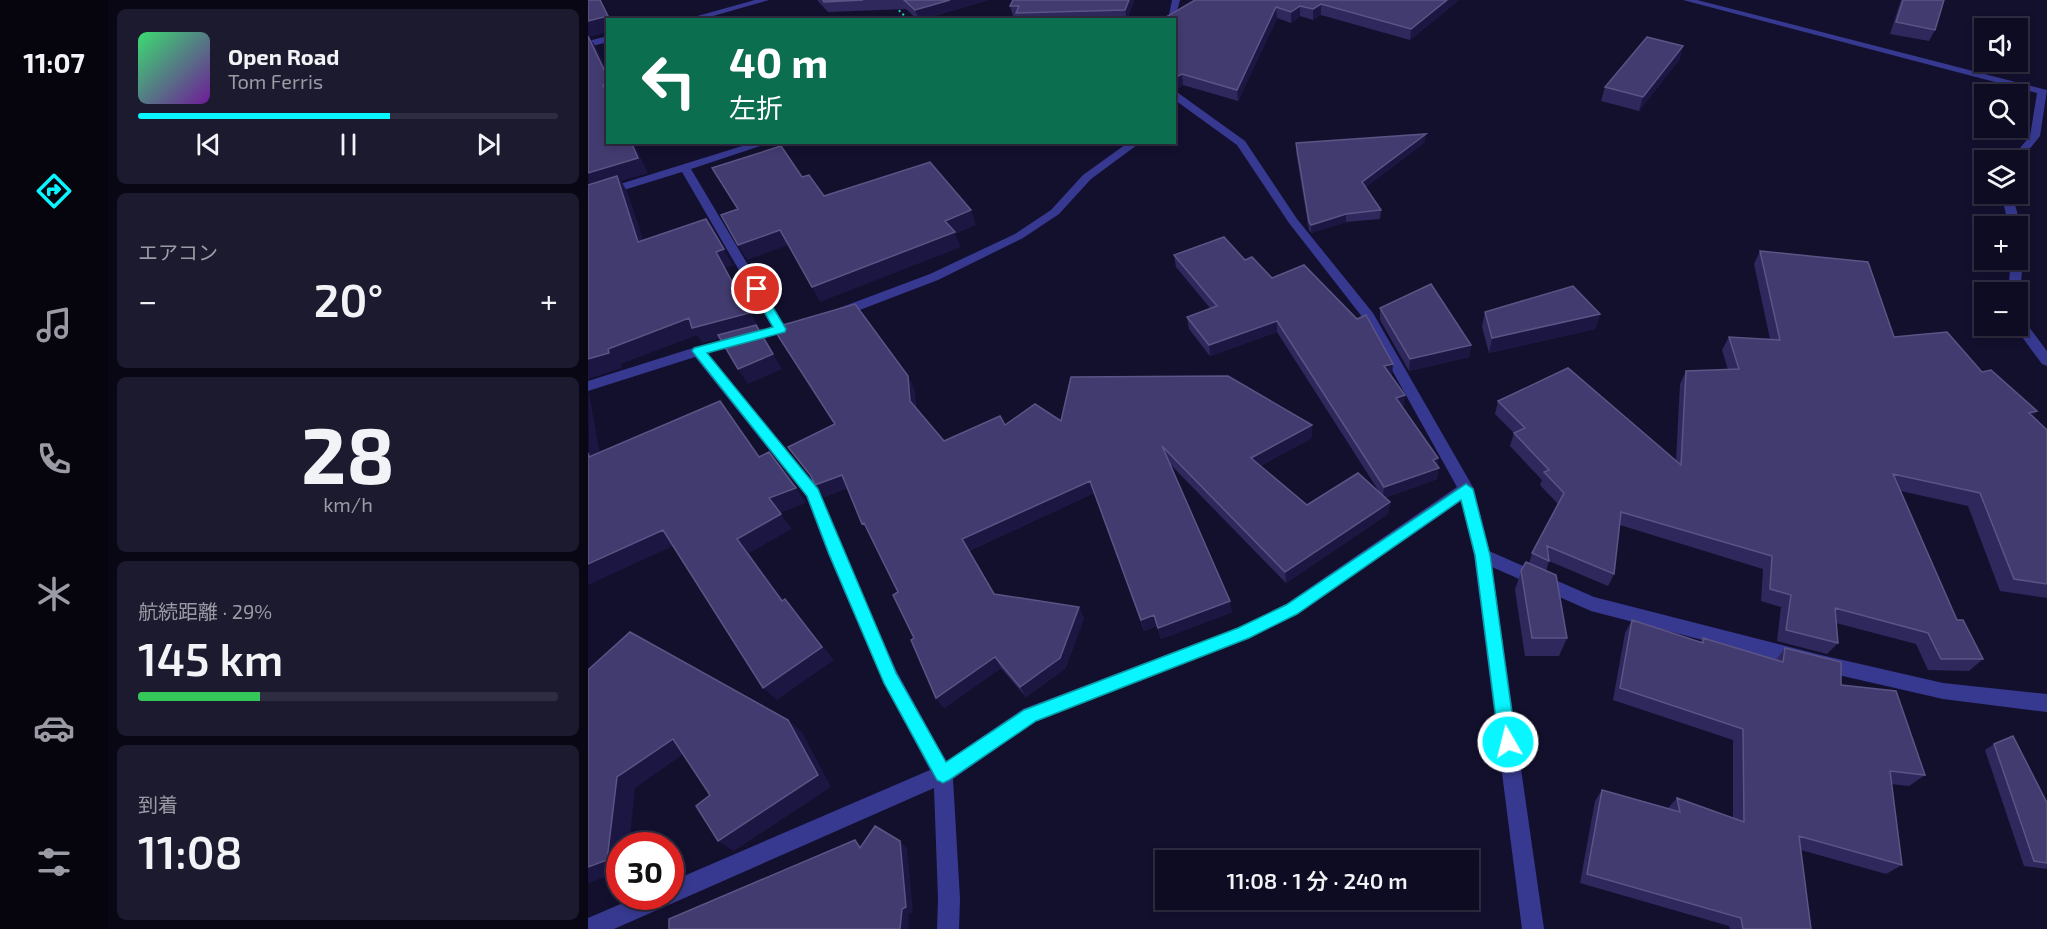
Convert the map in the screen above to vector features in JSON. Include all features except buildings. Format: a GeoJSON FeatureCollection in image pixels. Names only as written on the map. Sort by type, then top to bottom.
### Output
{"type":"FeatureCollection","features":[{"type":"Feature","properties":{"kind":"street"},"geometry":{"type":"LineString","coordinates":[[695,18],[765,0]]}},
{"type":"Feature","properties":{"kind":"street"},"geometry":{"type":"LineString","coordinates":[[1172,18],[1176,0]]}},
{"type":"Feature","properties":{"kind":"street"},"geometry":{"type":"LineString","coordinates":[[1687,0],[2044,93],[2035,136],[2023,150]]}},
{"type":"Feature","properties":{"kind":"street"},"geometry":{"type":"LineString","coordinates":[[588,44],[606,40]]}},
{"type":"Feature","properties":{"kind":"street"},"geometry":{"type":"LineString","coordinates":[[1177,101],[1241,142],[1293,221],[1368,316],[1466,489],[1482,555],[1533,929]]}},
{"type":"Feature","properties":{"kind":"street"},"geometry":{"type":"LineString","coordinates":[[588,198],[761,144]]}},
{"type":"Feature","properties":{"kind":"street"},"geometry":{"type":"LineString","coordinates":[[826,317],[934,277],[1019,236],[1055,212],[1087,177],[1133,144]]}},
{"type":"Feature","properties":{"kind":"street"},"geometry":{"type":"LineString","coordinates":[[686,168],[780,329]]}},
{"type":"Feature","properties":{"kind":"street"},"geometry":{"type":"LineString","coordinates":[[588,386],[698,351],[803,323]]}},
{"type":"Feature","properties":{"kind":"street"},"geometry":{"type":"LineString","coordinates":[[2028,335],[2047,361]]}},
{"type":"Feature","properties":{"kind":"street"},"geometry":{"type":"LineString","coordinates":[[698,351],[813,493],[836,554],[890,678],[943,774],[949,899],[948,929]]}},
{"type":"Feature","properties":{"kind":"street"},"geometry":{"type":"LineString","coordinates":[[684,887],[943,774],[1030,716],[1243,633],[1292,609],[1466,489]]}},
{"type":"Feature","properties":{"kind":"street"},"geometry":{"type":"LineString","coordinates":[[1482,555],[1590,604],[1943,692],[2047,703]]}},
{"type":"Feature","properties":{"kind":"street"},"geometry":{"type":"LineString","coordinates":[[589,929],[632,910]]}},
{"type":"Feature","properties":{"kind":"path"},"geometry":{"type":"LineString","coordinates":[[888,0],[907,18]]}},
{"type":"Feature","properties":{"kind":"route"},"geometry":{"type":"LineString","coordinates":[[757,289],[780,329],[698,351],[813,493],[836,554],[890,678],[943,774],[1030,716],[1243,633],[1292,609],[1466,489],[1482,555],[1508,742]]}}]}
